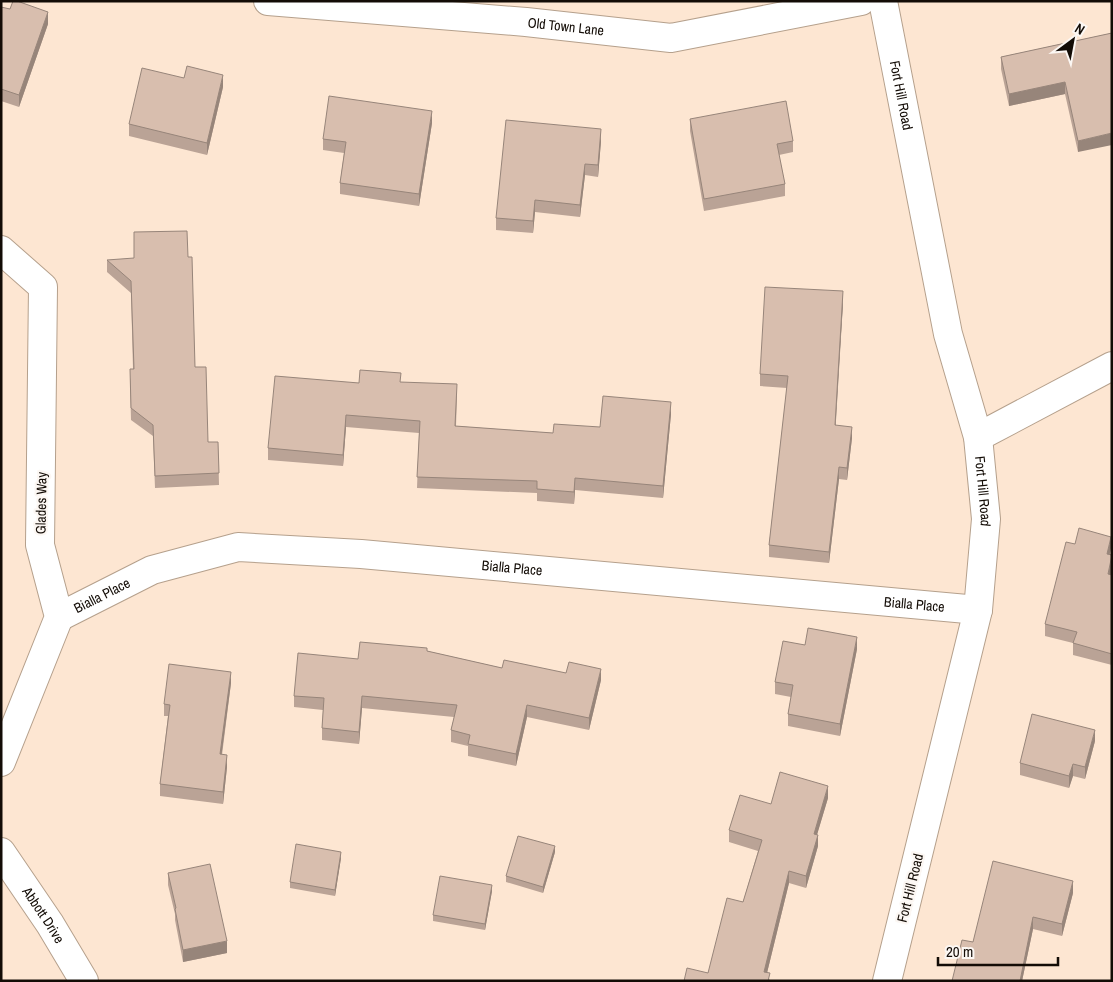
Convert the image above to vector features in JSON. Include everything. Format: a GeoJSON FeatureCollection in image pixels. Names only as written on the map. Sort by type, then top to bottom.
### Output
{"type":"FeatureCollection","features":[{"type":"Feature","properties":{"kind":"street","name":"Old Town Lane"},"geometry":{"type":"LineString","coordinates":[[268,1],[527,12],[671,38],[862,1]]}},
{"type":"Feature","properties":{"kind":"street","name":"Fort Hill Road"},"geometry":{"type":"LineString","coordinates":[[883,1],[948,334],[978,437],[986,519],[978,610],[887,981]]}},
{"type":"Feature","properties":{"kind":"street","name":"Glades Way"},"geometry":{"type":"LineString","coordinates":[[1,250],[43,287],[40,545],[59,618]]}},
{"type":"Feature","properties":{"kind":"street"},"geometry":{"type":"LineString","coordinates":[[978,437],[1112,366]]}},
{"type":"Feature","properties":{"kind":"street","name":"Bialla Place"},"geometry":{"type":"LineString","coordinates":[[59,618],[152,570],[238,548],[361,554],[978,610]]}},
{"type":"Feature","properties":{"kind":"street"},"geometry":{"type":"LineString","coordinates":[[1,762],[59,618]]}},
{"type":"Feature","properties":{"kind":"street","name":"Abbott Drive"},"geometry":{"type":"LineString","coordinates":[[1,852],[50,924],[84,981]]}},
{"type":"Feature","properties":{"kind":"building"},"geometry":{"type":"Polygon","coordinates":[[[13,1],[48,12],[19,95],[1,89],[1,7],[10,9],[13,1]]]}},
{"type":"Feature","properties":{"kind":"building"},"geometry":{"type":"Polygon","coordinates":[[[1112,33],[1112,133],[1078,141],[1065,82],[1009,94],[1001,57],[1112,33]]]}},
{"type":"Feature","properties":{"kind":"building"},"geometry":{"type":"Polygon","coordinates":[[[187,66],[223,75],[207,143],[129,124],[142,68],[184,78],[187,66]]]}},
{"type":"Feature","properties":{"kind":"building"},"geometry":{"type":"Polygon","coordinates":[[[329,96],[432,111],[419,194],[340,183],[346,142],[323,139],[329,96]]]}},
{"type":"Feature","properties":{"kind":"building"},"geometry":{"type":"Polygon","coordinates":[[[786,101],[793,141],[777,144],[785,184],[704,199],[690,119],[786,101]]]}},
{"type":"Feature","properties":{"kind":"building"},"geometry":{"type":"Polygon","coordinates":[[[506,120],[601,129],[598,165],[585,164],[580,205],[535,200],[533,221],[496,218],[506,120]]]}},
{"type":"Feature","properties":{"kind":"building"},"geometry":{"type":"Polygon","coordinates":[[[187,231],[188,257],[192,257],[195,367],[206,367],[208,442],[218,442],[219,473],[155,476],[153,425],[131,408],[130,369],[134,369],[131,281],[107,260],[134,258],[134,232],[187,231]]]}},
{"type":"Feature","properties":{"kind":"building"},"geometry":{"type":"Polygon","coordinates":[[[765,287],[843,291],[835,425],[852,427],[847,468],[839,467],[829,552],[769,545],[788,376],[760,374],[765,287]]]}},
{"type":"Feature","properties":{"kind":"building"},"geometry":{"type":"Polygon","coordinates":[[[360,370],[401,373],[400,382],[457,384],[455,426],[553,433],[554,424],[600,427],[603,396],[671,402],[663,486],[575,478],[574,492],[537,489],[537,481],[417,477],[420,421],[346,415],[343,455],[268,448],[275,376],[359,383],[360,370]]]}},
{"type":"Feature","properties":{"kind":"building"},"geometry":{"type":"Polygon","coordinates":[[[1079,528],[1111,537],[1107,554],[1112,555],[1108,574],[1112,575],[1112,654],[1073,643],[1077,632],[1045,624],[1066,542],[1075,544],[1079,528]]]}},
{"type":"Feature","properties":{"kind":"building"},"geometry":{"type":"Polygon","coordinates":[[[808,628],[857,637],[840,724],[788,714],[793,685],[775,682],[783,641],[805,645],[808,628]]]}},
{"type":"Feature","properties":{"kind":"building"},"geometry":{"type":"Polygon","coordinates":[[[360,642],[427,648],[427,651],[502,668],[504,660],[566,673],[569,662],[601,669],[589,718],[527,705],[516,754],[468,744],[470,735],[451,730],[457,705],[362,696],[359,732],[322,728],[324,698],[294,696],[298,653],[358,659],[360,642]]]}},
{"type":"Feature","properties":{"kind":"building"},"geometry":{"type":"Polygon","coordinates":[[[169,664],[231,672],[220,754],[227,755],[223,792],[160,784],[170,705],[164,704],[169,664]]]}},
{"type":"Feature","properties":{"kind":"building"},"geometry":{"type":"Polygon","coordinates":[[[1032,714],[1095,730],[1085,767],[1073,764],[1069,776],[1020,763],[1032,714]]]}},
{"type":"Feature","properties":{"kind":"building"},"geometry":{"type":"Polygon","coordinates":[[[780,772],[828,786],[814,834],[818,835],[806,876],[789,871],[764,972],[770,973],[768,981],[684,981],[687,968],[708,973],[727,898],[743,902],[762,840],[729,830],[740,795],[771,804],[780,772]]]}},
{"type":"Feature","properties":{"kind":"building"},"geometry":{"type":"Polygon","coordinates":[[[518,836],[555,846],[543,887],[506,876],[518,836]]]}},
{"type":"Feature","properties":{"kind":"building"},"geometry":{"type":"Polygon","coordinates":[[[296,844],[341,852],[335,890],[290,882],[296,844]]]}},
{"type":"Feature","properties":{"kind":"building"},"geometry":{"type":"Polygon","coordinates":[[[993,861],[1073,881],[1062,924],[1033,917],[1020,981],[952,981],[962,940],[973,942],[993,861]]]}},
{"type":"Feature","properties":{"kind":"building"},"geometry":{"type":"Polygon","coordinates":[[[210,864],[227,941],[183,950],[168,873],[210,864]]]}},
{"type":"Feature","properties":{"kind":"building"},"geometry":{"type":"Polygon","coordinates":[[[440,876],[492,885],[485,924],[433,915],[440,876]]]}}]}
